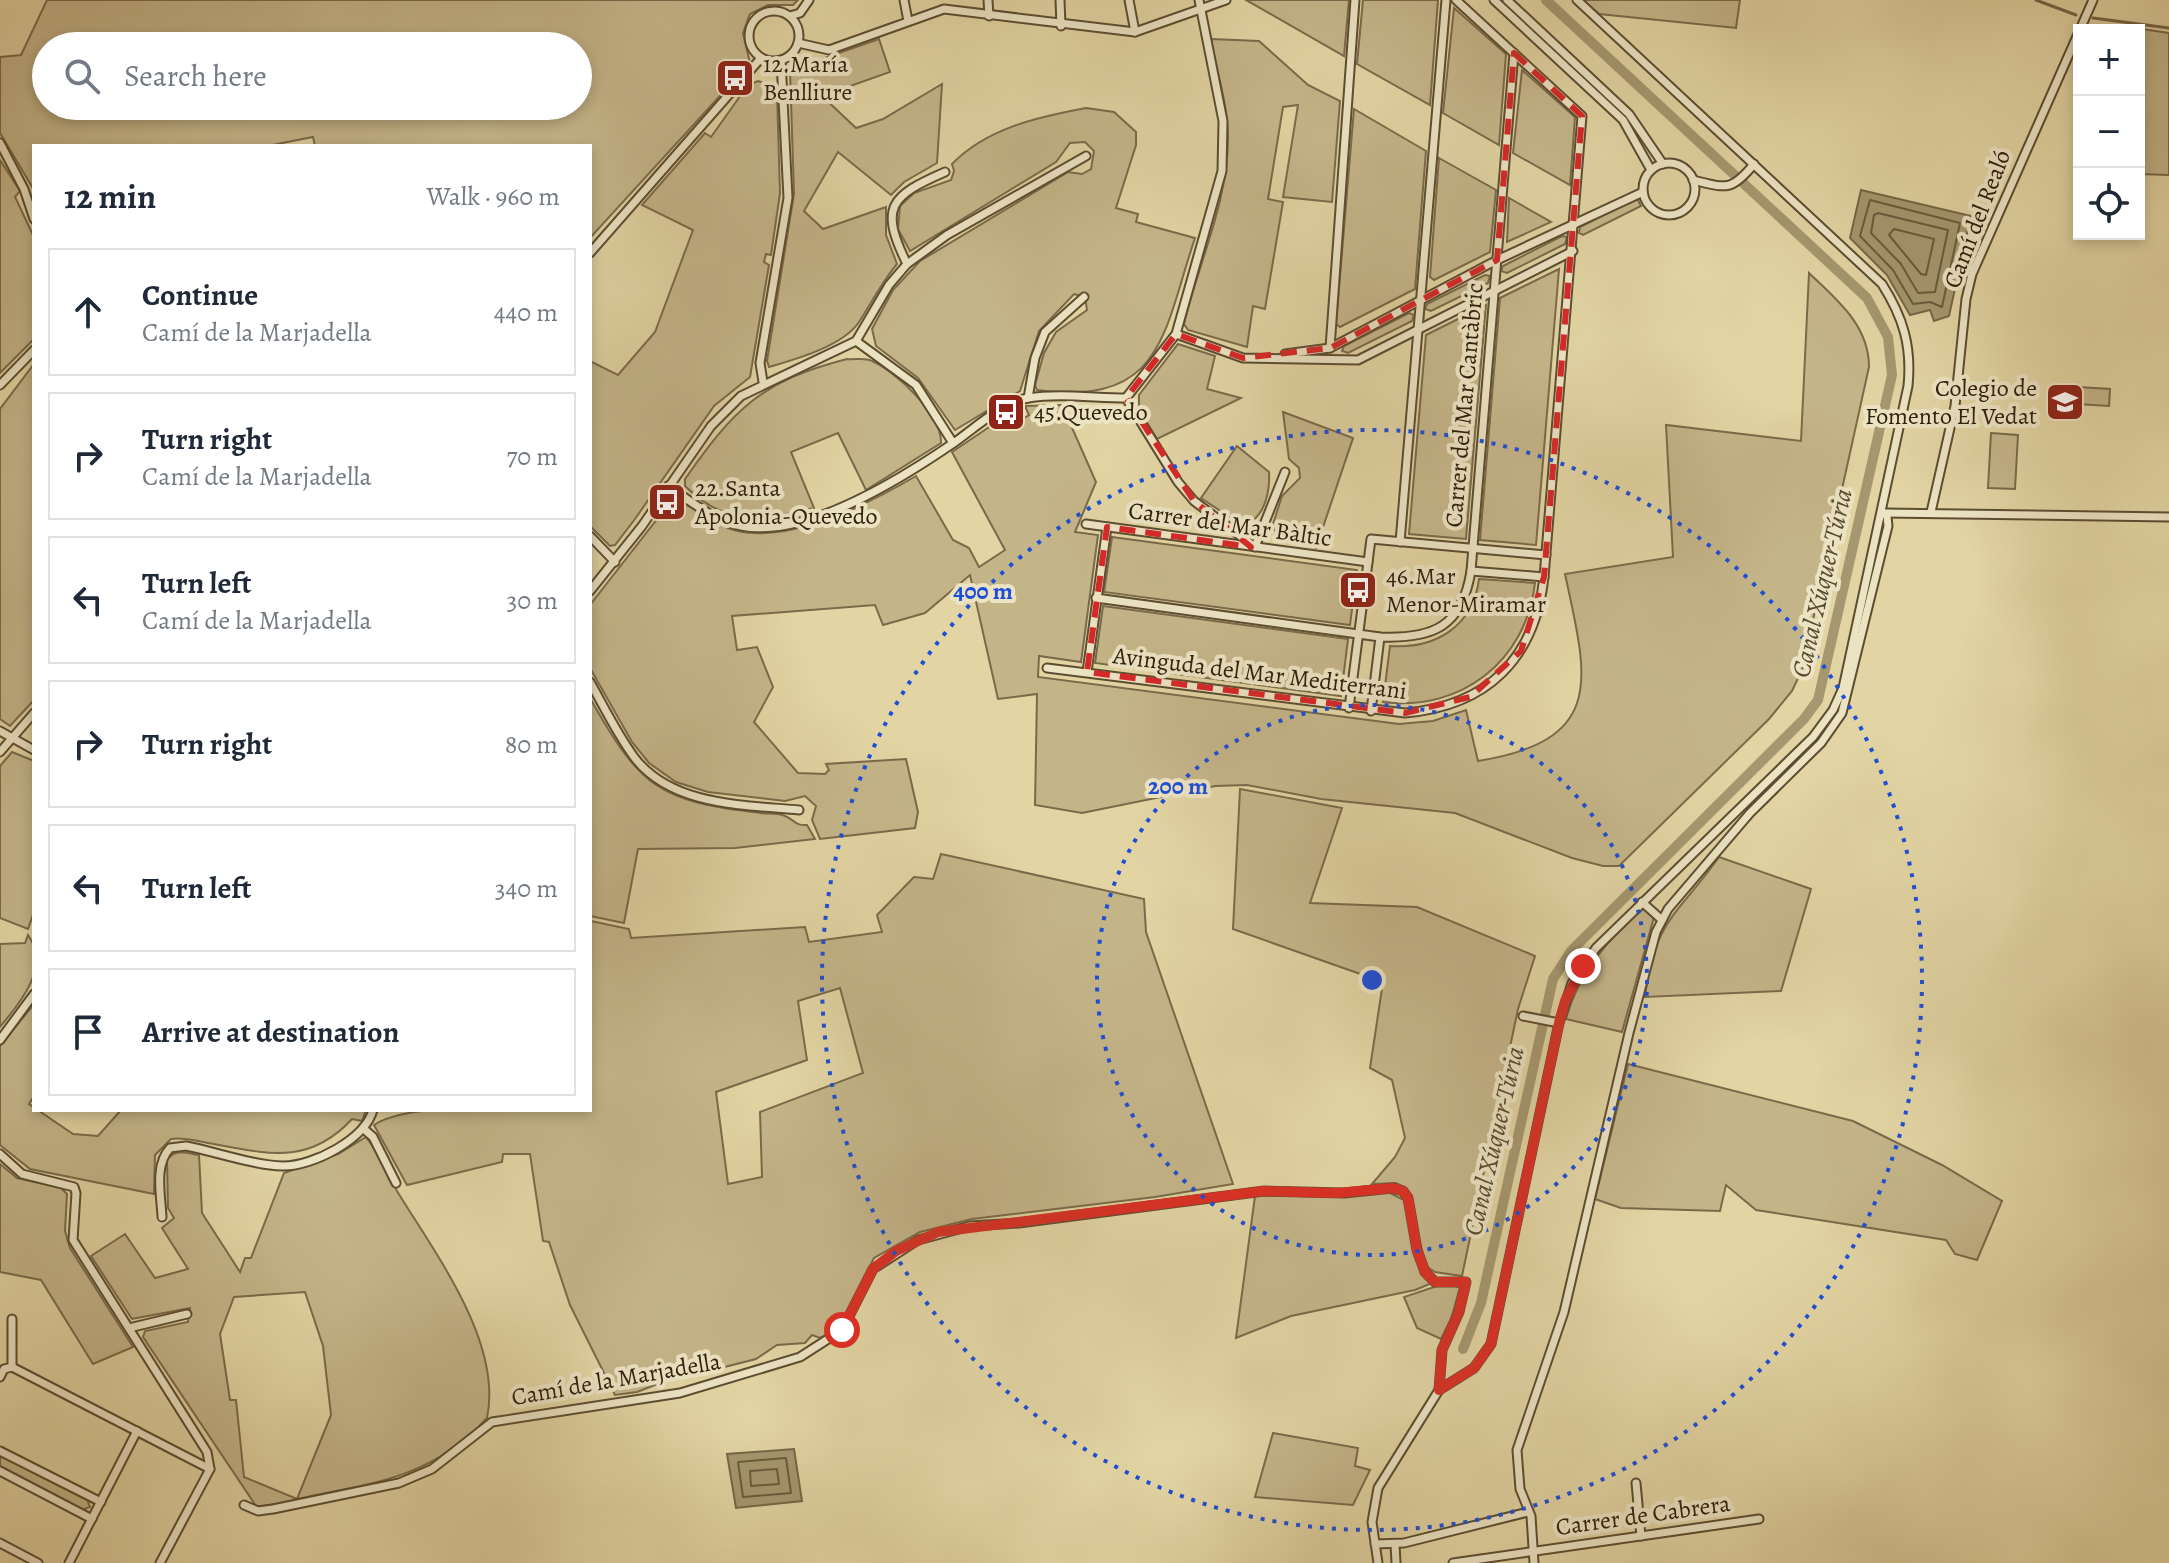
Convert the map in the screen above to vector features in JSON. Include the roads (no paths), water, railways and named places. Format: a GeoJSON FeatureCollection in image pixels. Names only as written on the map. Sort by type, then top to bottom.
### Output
{"type":"FeatureCollection","features":[{"type":"Feature","properties":{"kind":"street"},"geometry":{"type":"LineString","coordinates":[[781,60],[761,58],[750,45],[753,21],[766,11],[790,16],[800,13],[809,0]]}},
{"type":"Feature","properties":{"kind":"street"},"geometry":{"type":"LineString","coordinates":[[904,0],[908,21]]}},
{"type":"Feature","properties":{"kind":"street"},"geometry":{"type":"LineString","coordinates":[[988,0],[989,16]]}},
{"type":"Feature","properties":{"kind":"street"},"geometry":{"type":"LineString","coordinates":[[1060,0],[1061,26]]}},
{"type":"Feature","properties":{"kind":"street"},"geometry":{"type":"LineString","coordinates":[[1129,0],[1135,32]]}},
{"type":"Feature","properties":{"kind":"street"},"geometry":{"type":"LineString","coordinates":[[798,43],[829,50],[944,9],[1061,26],[1135,32],[1200,4],[1226,0]]}},
{"type":"Feature","properties":{"kind":"street"},"geometry":{"type":"LineString","coordinates":[[1330,348],[1355,0]]}},
{"type":"Feature","properties":{"kind":"street"},"geometry":{"type":"LineString","coordinates":[[1400,542],[1446,0]]}},
{"type":"Feature","properties":{"kind":"street"},"geometry":{"type":"LineString","coordinates":[[1456,0],[1514,53]]}},
{"type":"Feature","properties":{"kind":"street"},"geometry":{"type":"LineString","coordinates":[[1494,0],[1623,120],[1651,170]]}},
{"type":"Feature","properties":{"kind":"street"},"geometry":{"type":"LineString","coordinates":[[1507,0],[1629,114],[1663,164]]}},
{"type":"Feature","properties":{"kind":"street"},"geometry":{"type":"LineString","coordinates":[[1378,1563],[1372,1522],[1378,1488],[1439,1390],[1474,1368],[1491,1344],[1559,1023],[1565,1001],[1583,966],[1642,902],[1823,725],[1843,688],[1908,386],[1910,365],[1905,327],[1882,284],[1751,166],[1577,0]]}},
{"type":"Feature","properties":{"kind":"street","name":"Camí del Realó"},"geometry":{"type":"LineString","coordinates":[[1931,512],[1955,406],[1966,299],[1972,274],[2093,0]]}},
{"type":"Feature","properties":{"kind":"street"},"geometry":{"type":"LineString","coordinates":[[1126,398],[1176,334],[1222,171],[1223,121],[1200,4]]}},
{"type":"Feature","properties":{"kind":"street"},"geometry":{"type":"LineString","coordinates":[[763,382],[760,363],[788,198],[781,60],[798,43],[798,28],[790,16]]}},
{"type":"Feature","properties":{"kind":"street","name":"Avinguda del Mar Mediterrani"},"geometry":{"type":"LineString","coordinates":[[1047,668],[1405,713],[1454,705],[1499,677],[1525,644],[1540,605],[1544,577],[1576,225],[1582,116],[1514,53]]}},
{"type":"Feature","properties":{"kind":"street","name":"Carrer del Mar Cantàbric"},"geometry":{"type":"LineString","coordinates":[[1096,598],[1380,637],[1413,638],[1435,632],[1456,612],[1467,594],[1471,571],[1514,53]]}},
{"type":"Feature","properties":{"kind":"street"},"geometry":{"type":"LineString","coordinates":[[592,251],[761,58]]}},
{"type":"Feature","properties":{"kind":"street"},"geometry":{"type":"LineString","coordinates":[[0,143],[24,189],[32,213]]}},
{"type":"Feature","properties":{"kind":"street"},"geometry":{"type":"LineString","coordinates":[[592,589],[615,562],[725,409],[763,382],[856,341],[889,285],[907,264],[947,235],[1086,156]]}},
{"type":"Feature","properties":{"kind":"street"},"geometry":{"type":"LineString","coordinates":[[1663,164],[1684,168],[1693,180],[1695,189],[1690,206],[1675,215],[1657,213],[1650,208],[1643,192],[1651,170],[1663,164]]}},
{"type":"Feature","properties":{"kind":"street"},"geometry":{"type":"LineString","coordinates":[[1693,180],[1725,188],[1735,185],[1751,166]]}},
{"type":"Feature","properties":{"kind":"street"},"geometry":{"type":"LineString","coordinates":[[907,264],[891,226],[894,205],[910,188],[945,172]]}},
{"type":"Feature","properties":{"kind":"street"},"geometry":{"type":"LineString","coordinates":[[1263,357],[1330,348],[1497,260],[1643,192]]}},
{"type":"Feature","properties":{"kind":"street"},"geometry":{"type":"LineString","coordinates":[[1176,334],[1243,358],[1358,360],[1573,251]]}},
{"type":"Feature","properties":{"kind":"street"},"geometry":{"type":"LineString","coordinates":[[1028,398],[1035,358],[1045,332],[1084,297]]}},
{"type":"Feature","properties":{"kind":"street"},"geometry":{"type":"LineString","coordinates":[[856,341],[916,385],[953,443]]}},
{"type":"Feature","properties":{"kind":"street"},"geometry":{"type":"LineString","coordinates":[[0,385],[32,352]]}},
{"type":"Feature","properties":{"kind":"street"},"geometry":{"type":"LineString","coordinates":[[668,486],[717,517],[738,525],[771,525],[822,514],[871,495],[994,415],[1028,398],[1126,398]]}},
{"type":"Feature","properties":{"kind":"street"},"geometry":{"type":"LineString","coordinates":[[1126,398],[1178,482],[1194,501],[1255,547],[1285,472]]}},
{"type":"Feature","properties":{"kind":"street"},"geometry":{"type":"LineString","coordinates":[[1882,512],[1898,516],[1931,512],[2169,517]]}},
{"type":"Feature","properties":{"kind":"street"},"geometry":{"type":"LineString","coordinates":[[1882,512],[1888,526]]}},
{"type":"Feature","properties":{"kind":"street"},"geometry":{"type":"LineString","coordinates":[[1534,1563],[1528,1512],[1520,1489],[1517,1450],[1564,1312],[1629,1033],[1662,920],[1758,804],[1821,743],[1842,713],[1888,526],[1898,516]]}},
{"type":"Feature","properties":{"kind":"street","name":"Carrer del Mar Bàltic"},"geometry":{"type":"LineString","coordinates":[[1086,524],[1368,562]]}},
{"type":"Feature","properties":{"kind":"street"},"geometry":{"type":"LineString","coordinates":[[1087,672],[1107,527]]}},
{"type":"Feature","properties":{"kind":"street"},"geometry":{"type":"LineString","coordinates":[[592,538],[615,562]]}},
{"type":"Feature","properties":{"kind":"street"},"geometry":{"type":"LineString","coordinates":[[1349,708],[1371,539],[1546,555]]}},
{"type":"Feature","properties":{"kind":"street"},"geometry":{"type":"LineString","coordinates":[[1471,571],[1544,577]]}},
{"type":"Feature","properties":{"kind":"street"},"geometry":{"type":"LineString","coordinates":[[1371,711],[1380,637]]}},
{"type":"Feature","properties":{"kind":"street"},"geometry":{"type":"LineString","coordinates":[[592,685],[635,758],[657,779],[706,800],[799,810]]}},
{"type":"Feature","properties":{"kind":"street"},"geometry":{"type":"LineString","coordinates":[[0,752],[32,715]]}},
{"type":"Feature","properties":{"kind":"street"},"geometry":{"type":"LineString","coordinates":[[0,731],[32,749]]}},
{"type":"Feature","properties":{"kind":"street"},"geometry":{"type":"LineString","coordinates":[[1751,797],[1758,804]]}},
{"type":"Feature","properties":{"kind":"street"},"geometry":{"type":"LineString","coordinates":[[1642,902],[1662,920]]}},
{"type":"Feature","properties":{"kind":"street"},"geometry":{"type":"LineString","coordinates":[[0,1040],[32,997]]}},
{"type":"Feature","properties":{"kind":"street"},"geometry":{"type":"LineString","coordinates":[[1524,1016],[1559,1023]]}},
{"type":"Feature","properties":{"kind":"street"},"geometry":{"type":"LineString","coordinates":[[162,1217],[160,1167],[163,1155],[170,1148],[186,1146],[288,1165],[340,1146],[365,1130],[372,1112]]}},
{"type":"Feature","properties":{"kind":"street"},"geometry":{"type":"LineString","coordinates":[[365,1130],[373,1137],[396,1183]]}},
{"type":"Feature","properties":{"kind":"street"},"geometry":{"type":"LineString","coordinates":[[0,1154],[22,1174],[74,1187],[73,1240],[210,1464]]}},
{"type":"Feature","properties":{"kind":"street","name":"Camí de la Marjadella"},"geometry":{"type":"LineString","coordinates":[[244,1505],[258,1511],[273,1509],[399,1483],[432,1469],[492,1422],[680,1393],[800,1357],[842,1330],[873,1269],[881,1261],[918,1240],[970,1226],[1019,1223],[1264,1191],[1337,1193],[1393,1188],[1403,1191],[1408,1198],[1417,1250],[1425,1272],[1435,1282],[1466,1282],[1459,1312],[1442,1350],[1439,1390]]}},
{"type":"Feature","properties":{"kind":"street"},"geometry":{"type":"LineString","coordinates":[[129,1328],[187,1314]]}},
{"type":"Feature","properties":{"kind":"street"},"geometry":{"type":"LineString","coordinates":[[12,1319],[12,1367]]}},
{"type":"Feature","properties":{"kind":"street"},"geometry":{"type":"LineString","coordinates":[[0,1377],[4,1369],[12,1367],[137,1431],[210,1464]]}},
{"type":"Feature","properties":{"kind":"street"},"geometry":{"type":"LineString","coordinates":[[69,1563],[137,1431]]}},
{"type":"Feature","properties":{"kind":"street"},"geometry":{"type":"LineString","coordinates":[[0,1451],[101,1502]]}},
{"type":"Feature","properties":{"kind":"street"},"geometry":{"type":"LineString","coordinates":[[160,1563],[210,1464]]}},
{"type":"Feature","properties":{"kind":"street"},"geometry":{"type":"LineString","coordinates":[[0,1471],[92,1519]]}},
{"type":"Feature","properties":{"kind":"street"},"geometry":{"type":"LineString","coordinates":[[1636,1483],[1641,1536]]}},
{"type":"Feature","properties":{"kind":"street"},"geometry":{"type":"LineString","coordinates":[[1375,1544],[1395,1544],[1528,1512]]}},
{"type":"Feature","properties":{"kind":"street","name":"Carrer de Cabrera"},"geometry":{"type":"LineString","coordinates":[[1453,1563],[1759,1519]]}},
{"type":"Feature","properties":{"kind":"street"},"geometry":{"type":"LineString","coordinates":[[0,1543],[38,1563]]}},
{"type":"Feature","properties":{"kind":"street"},"geometry":{"type":"LineString","coordinates":[[1395,1544],[1396,1563]]}},
{"type":"Feature","properties":{"kind":"water"},"geometry":{"type":"Polygon","coordinates":[[[1861,190],[1971,216],[1949,316],[1934,321],[1930,310],[1910,315],[1887,275],[1850,238],[1861,190]]]}},
{"type":"Feature","properties":{"kind":"water"},"geometry":{"type":"Polygon","coordinates":[[[794,1449],[802,1501],[736,1508],[727,1454],[794,1449]]]}},
{"type":"Feature","properties":{"kind":"waterway","name":"Canal Xúquer-Túria"},"geometry":{"type":"LineString","coordinates":[[1463,1349],[1481,1303],[1553,979],[1571,951],[1804,719],[1818,700],[1892,375],[1888,337],[1867,298],[1546,0]]}},
{"type":"Feature","properties":{"kind":"waterway"},"geometry":{"type":"LineString","coordinates":[[2036,0],[2076,15]]}},
{"type":"Feature","properties":{"kind":"waterway"},"geometry":{"type":"LineString","coordinates":[[2093,18],[2169,28]]}},
{"type":"Feature","properties":{"kind":"place","name":"12.María Benlliure"},"geometry":{"type":"Point","coordinates":[735,78]}},
{"type":"Feature","properties":{"kind":"place","name":"Colegio de Fomento El Vedat"},"geometry":{"type":"Point","coordinates":[2065,402]}},
{"type":"Feature","properties":{"kind":"place","name":"45.Quevedo"},"geometry":{"type":"Point","coordinates":[1006,412]}},
{"type":"Feature","properties":{"kind":"place","name":"22.Santa Apolonia-Quevedo"},"geometry":{"type":"Point","coordinates":[667,502]}},
{"type":"Feature","properties":{"kind":"place","name":"46.Mar Menor-Miramar"},"geometry":{"type":"Point","coordinates":[1358,590]}}]}
